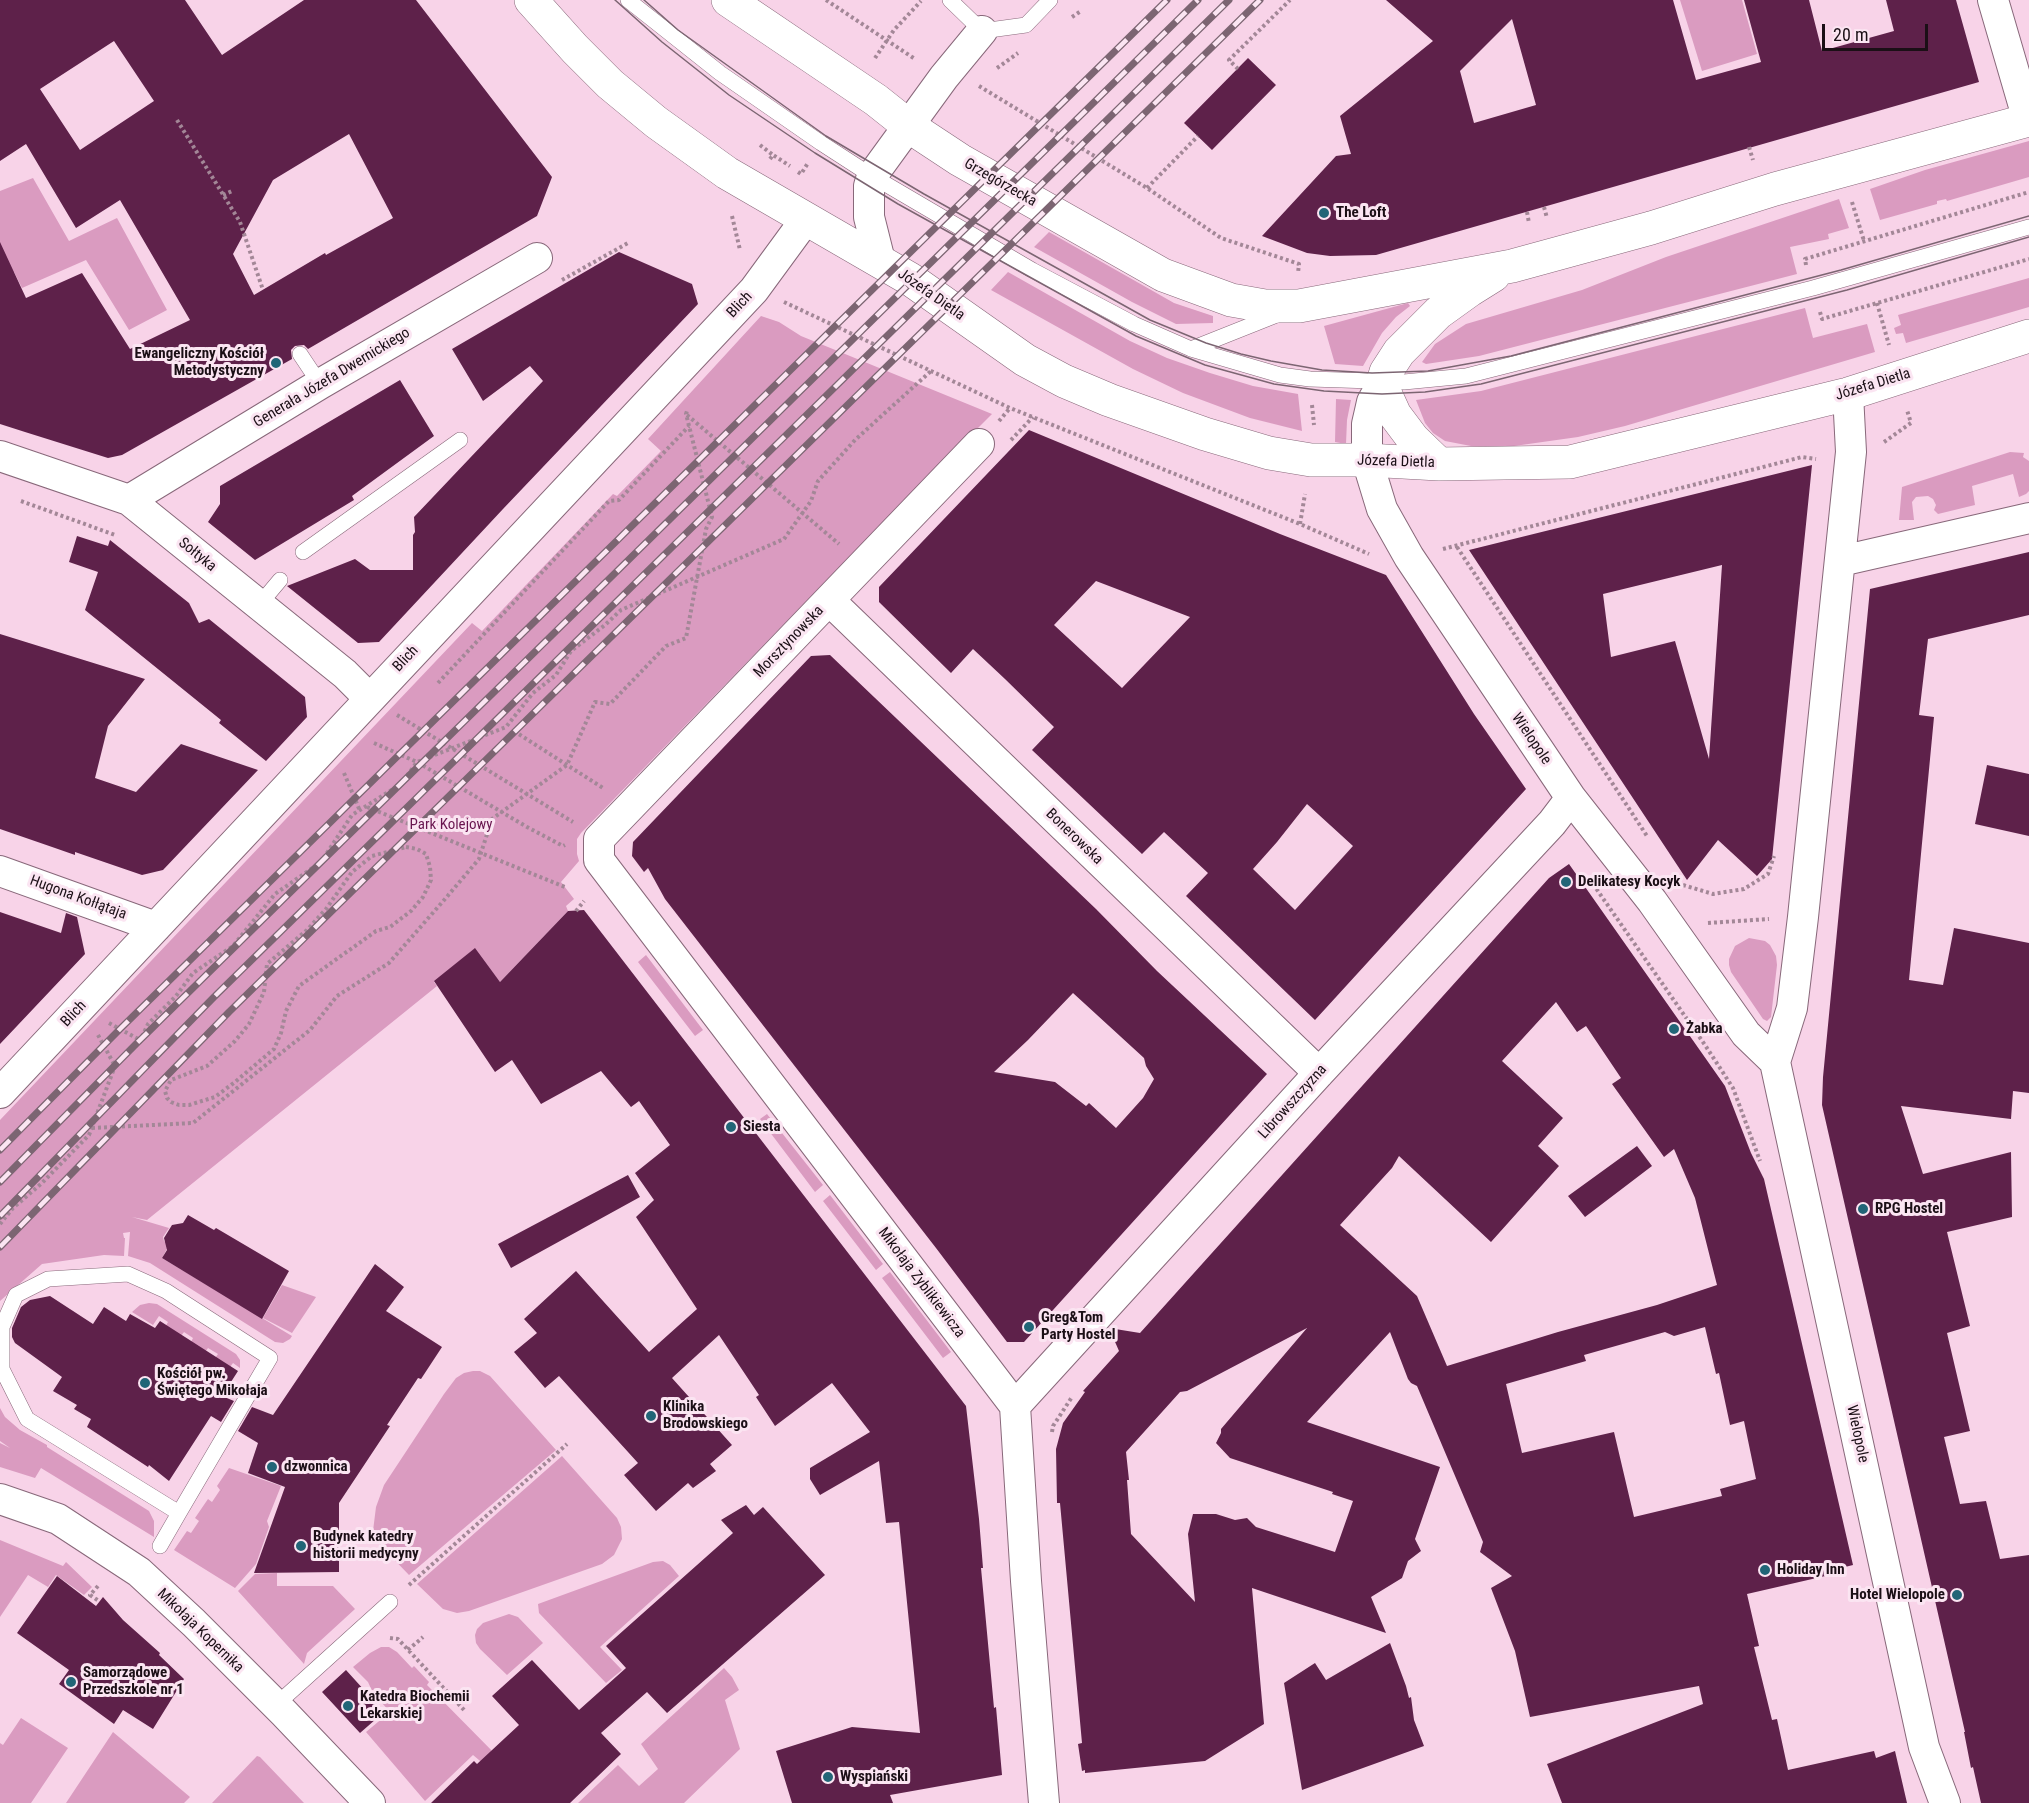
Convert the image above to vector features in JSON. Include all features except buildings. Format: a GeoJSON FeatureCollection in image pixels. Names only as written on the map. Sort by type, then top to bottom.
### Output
{"type":"FeatureCollection","features":[{"type":"Feature","properties":{"kind":"street"},"geometry":{"type":"LineString","coordinates":[[531,0],[596,70],[656,122],[727,173],[806,219]]}},
{"type":"Feature","properties":{"kind":"street","name":"Grzegórzecka"},"geometry":{"type":"LineString","coordinates":[[728,0],[960,160],[1163,275],[1231,300],[1264,306],[1299,306]]}},
{"type":"Feature","properties":{"kind":"street"},"geometry":{"type":"LineString","coordinates":[[1299,306],[1512,266],[1651,228],[1775,189],[2029,120],[1993,0]]}},
{"type":"Feature","properties":{"kind":"street"},"geometry":{"type":"LineString","coordinates":[[880,261],[869,217],[869,186],[872,176],[888,152],[910,127],[944,77],[982,32]]}},
{"type":"Feature","properties":{"kind":"street","name":"Józefa Dietla"},"geometry":{"type":"LineString","coordinates":[[806,219],[910,279],[1025,360],[1064,381],[1205,434],[1269,453],[1311,460],[1439,464],[1570,462],[1848,394],[2029,336]]}},
{"type":"Feature","properties":{"kind":"street","name":"Blich"},"geometry":{"type":"LineString","coordinates":[[0,1093],[754,290],[806,219]]}},
{"type":"Feature","properties":{"kind":"street","name":"Generała Józefa Dwernickiego"},"geometry":{"type":"LineString","coordinates":[[129,500],[320,384],[537,258]]}},
{"type":"Feature","properties":{"kind":"street"},"geometry":{"type":"LineString","coordinates":[[1439,464],[1413,439],[1395,415],[1385,393],[1383,382],[1386,372],[1418,332],[1438,313],[1470,290],[1512,266]]}},
{"type":"Feature","properties":{"kind":"street","name":"Wielopole"},"geometry":{"type":"LineString","coordinates":[[1383,382],[1372,402],[1367,424],[1367,460],[1383,509],[1409,557],[1571,798],[1652,901],[1746,1034],[1775,1062]]}},
{"type":"Feature","properties":{"kind":"street","name":"Wielopole"},"geometry":{"type":"LineString","coordinates":[[1848,394],[1851,452],[1803,917],[1792,1008],[1775,1062],[1924,1747],[1946,1803]]}},
{"type":"Feature","properties":{"kind":"street","name":"Morsztynowska"},"geometry":{"type":"LineString","coordinates":[[599,839],[829,600],[992,446]]}},
{"type":"Feature","properties":{"kind":"street","name":"Sołtyka"},"geometry":{"type":"LineString","coordinates":[[0,456],[129,500],[345,674],[369,698]]}},
{"type":"Feature","properties":{"kind":"street"},"geometry":{"type":"LineString","coordinates":[[1841,561],[2029,518]]}},
{"type":"Feature","properties":{"kind":"street","name":"Bonerowska"},"geometry":{"type":"LineString","coordinates":[[829,600],[1319,1073]]}},
{"type":"Feature","properties":{"kind":"street","name":"Librowszczyzna"},"geometry":{"type":"LineString","coordinates":[[1015,1406],[1319,1073],[1552,823],[1571,798]]}},
{"type":"Feature","properties":{"kind":"street","name":"Mikołaja Zyblikiewicza"},"geometry":{"type":"LineString","coordinates":[[599,839],[598,860],[1015,1406]]}},
{"type":"Feature","properties":{"kind":"street","name":"Hugona Kołłątaja"},"geometry":{"type":"LineString","coordinates":[[0,871],[156,927]]}},
{"type":"Feature","properties":{"kind":"street"},"geometry":{"type":"LineString","coordinates":[[1015,1406],[1044,1803]]}},
{"type":"Feature","properties":{"kind":"street","name":"Mikołaja Kopernika"},"geometry":{"type":"LineString","coordinates":[[0,1499],[58,1519],[139,1572],[194,1623],[370,1803]]}},
{"type":"Feature","properties":{"kind":"lane"},"geometry":{"type":"LineString","coordinates":[[628,0],[720,73],[821,143],[872,176],[1032,270],[1134,324],[1191,349],[1280,375],[1310,379],[1383,382],[1466,376],[1813,288],[2029,227]]}},
{"type":"Feature","properties":{"kind":"lane"},"geometry":{"type":"LineString","coordinates":[[950,0],[982,32],[1026,25],[1050,0]]}},
{"type":"Feature","properties":{"kind":"lane"},"geometry":{"type":"LineString","coordinates":[[1191,349],[1299,306]]}},
{"type":"Feature","properties":{"kind":"lane"},"geometry":{"type":"LineString","coordinates":[[300,354],[320,384]]}},
{"type":"Feature","properties":{"kind":"lane"},"geometry":{"type":"LineString","coordinates":[[303,552],[460,440]]}},
{"type":"Feature","properties":{"kind":"lane"},"geometry":{"type":"LineString","coordinates":[[259,605],[279,580]]}},
{"type":"Feature","properties":{"kind":"lane"},"geometry":{"type":"LineString","coordinates":[[160,1546],[179,1514],[270,1358],[166,1292],[128,1274],[48,1279],[16,1295],[2,1327],[2,1369],[27,1419],[179,1514]]}},
{"type":"Feature","properties":{"kind":"lane"},"geometry":{"type":"LineString","coordinates":[[276,1705],[390,1602]]}},
{"type":"Feature","properties":{"kind":"path"},"geometry":{"type":"LineString","coordinates":[[826,0],[944,77],[974,83],[1147,188],[1221,238],[1299,264]]}},
{"type":"Feature","properties":{"kind":"path"},"geometry":{"type":"LineString","coordinates":[[1238,69],[1230,60],[1290,0]]}},
{"type":"Feature","properties":{"kind":"path"},"geometry":{"type":"LineString","coordinates":[[871,64],[894,30],[921,1]]}},
{"type":"Feature","properties":{"kind":"path"},"geometry":{"type":"LineString","coordinates":[[177,120],[240,222],[263,290]]}},
{"type":"Feature","properties":{"kind":"path"},"geometry":{"type":"LineString","coordinates":[[1147,188],[1198,136]]}},
{"type":"Feature","properties":{"kind":"path"},"geometry":{"type":"LineString","coordinates":[[760,145],[773,155]]}},
{"type":"Feature","properties":{"kind":"path"},"geometry":{"type":"LineString","coordinates":[[1749,147],[1753,161]]}},
{"type":"Feature","properties":{"kind":"path"},"geometry":{"type":"LineString","coordinates":[[224,195],[232,191]]}},
{"type":"Feature","properties":{"kind":"path"},"geometry":{"type":"LineString","coordinates":[[1807,268],[1805,259],[2029,192]]}},
{"type":"Feature","properties":{"kind":"path"},"geometry":{"type":"LineString","coordinates":[[1544,207],[1547,218]]}},
{"type":"Feature","properties":{"kind":"path"},"geometry":{"type":"LineString","coordinates":[[1527,212],[1530,223]]}},
{"type":"Feature","properties":{"kind":"path"},"geometry":{"type":"LineString","coordinates":[[731,213],[740,246],[740,259]]}},
{"type":"Feature","properties":{"kind":"path"},"geometry":{"type":"LineString","coordinates":[[1818,305],[1822,319],[2029,259]]}},
{"type":"Feature","properties":{"kind":"path"},"geometry":{"type":"LineString","coordinates":[[780,300],[1033,417],[1377,557]]}},
{"type":"Feature","properties":{"kind":"path"},"geometry":{"type":"LineString","coordinates":[[0,1224],[13,1208],[42,1183],[89,1135],[115,1066],[140,1040],[148,1024],[176,996],[193,973],[233,946],[275,894],[321,862],[352,815],[401,784],[417,762],[506,727],[532,693],[556,675],[571,651],[621,610],[784,539],[810,501],[818,481],[855,440],[932,371]]}},
{"type":"Feature","properties":{"kind":"path"},"geometry":{"type":"LineString","coordinates":[[1311,397],[1314,427]]}},
{"type":"Feature","properties":{"kind":"path"},"geometry":{"type":"LineString","coordinates":[[92,1128],[193,1123],[310,1030],[337,996],[389,963],[479,859],[492,819],[567,765],[595,702],[610,704],[666,646],[686,638],[706,529],[712,517],[686,414],[689,408]]}},
{"type":"Feature","properties":{"kind":"path"},"geometry":{"type":"LineString","coordinates":[[686,414],[843,547]]}},
{"type":"Feature","properties":{"kind":"path"},"geometry":{"type":"LineString","coordinates":[[992,446],[1033,417]]}},
{"type":"Feature","properties":{"kind":"path"},"geometry":{"type":"LineString","coordinates":[[1880,445],[1911,423]]}},
{"type":"Feature","properties":{"kind":"path"},"geometry":{"type":"LineString","coordinates":[[438,683],[609,501],[619,500],[689,426]]}},
{"type":"Feature","properties":{"kind":"path"},"geometry":{"type":"LineString","coordinates":[[1440,550],[1802,457],[1816,459]]}},
{"type":"Feature","properties":{"kind":"path"},"geometry":{"type":"LineString","coordinates":[[1300,524],[1307,486]]}},
{"type":"Feature","properties":{"kind":"path"},"geometry":{"type":"LineString","coordinates":[[11,498],[113,533],[122,541]]}},
{"type":"Feature","properties":{"kind":"path"},"geometry":{"type":"LineString","coordinates":[[1457,546],[1652,844]]}},
{"type":"Feature","properties":{"kind":"path"},"geometry":{"type":"LineString","coordinates":[[369,698],[527,792],[599,839]]}},
{"type":"Feature","properties":{"kind":"path"},"geometry":{"type":"LineString","coordinates":[[341,728],[417,762],[563,846],[599,839]]}},
{"type":"Feature","properties":{"kind":"path"},"geometry":{"type":"LineString","coordinates":[[514,731],[606,790]]}},
{"type":"Feature","properties":{"kind":"path"},"geometry":{"type":"LineString","coordinates":[[344,771],[360,810]]}},
{"type":"Feature","properties":{"kind":"path"},"geometry":{"type":"LineString","coordinates":[[366,807],[565,887]]}},
{"type":"Feature","properties":{"kind":"path"},"geometry":{"type":"LineString","coordinates":[[272,1061],[286,1011],[299,986],[376,931],[390,927],[402,919],[423,897],[431,880],[426,854],[417,849],[406,848],[387,851],[372,856],[352,872],[326,909],[267,964],[264,992],[249,1024],[235,1041],[207,1066],[171,1080],[165,1091],[167,1098],[179,1105],[214,1097],[274,1049]]}},
{"type":"Feature","properties":{"kind":"path"},"geometry":{"type":"LineString","coordinates":[[1678,883],[1713,894],[1744,889],[1768,874],[1776,852]]}},
{"type":"Feature","properties":{"kind":"path"},"geometry":{"type":"LineString","coordinates":[[1588,877],[1706,1045],[1732,1088],[1761,1163]]}},
{"type":"Feature","properties":{"kind":"path"},"geometry":{"type":"LineString","coordinates":[[576,911],[584,901]]}},
{"type":"Feature","properties":{"kind":"path"},"geometry":{"type":"LineString","coordinates":[[1668,926],[1803,917]]}},
{"type":"Feature","properties":{"kind":"path"},"geometry":{"type":"LineString","coordinates":[[106,1022],[140,1040]]}},
{"type":"Feature","properties":{"kind":"path"},"geometry":{"type":"LineString","coordinates":[[96,1032],[115,1066]]}},
{"type":"Feature","properties":{"kind":"path"},"geometry":{"type":"LineString","coordinates":[[214,1097],[223,1099]]}},
{"type":"Feature","properties":{"kind":"path"},"geometry":{"type":"LineString","coordinates":[[1051,1437],[1053,1426],[1073,1395]]}},
{"type":"Feature","properties":{"kind":"path"},"geometry":{"type":"LineString","coordinates":[[390,1602],[567,1444]]}},
{"type":"Feature","properties":{"kind":"path"},"geometry":{"type":"LineString","coordinates":[[99,1601],[90,1595],[100,1583]]}},
{"type":"Feature","properties":{"kind":"path"},"geometry":{"type":"LineString","coordinates":[[408,1650],[423,1637]]}},
{"type":"Feature","properties":{"kind":"path"},"geometry":{"type":"LineString","coordinates":[[387,1638],[398,1639],[465,1712]]}},
{"type":"Feature","properties":{"kind":"green space"},"geometry":{"type":"Polygon","coordinates":[[[1680,0],[1742,0],[1757,54],[1702,71],[1680,0]]]}},
{"type":"Feature","properties":{"kind":"green space"},"geometry":{"type":"Polygon","coordinates":[[[2029,141],[2029,177],[1947,201],[1946,199],[1937,201],[1937,204],[1880,220],[1870,189],[1925,170],[2029,141]]]}},
{"type":"Feature","properties":{"kind":"green space"},"geometry":{"type":"Polygon","coordinates":[[[33,178],[69,241],[117,218],[167,310],[129,330],[86,260],[22,288],[14,272],[0,278],[0,191],[33,178]]]}},
{"type":"Feature","properties":{"kind":"green space"},"geometry":{"type":"Polygon","coordinates":[[[1839,199],[1849,228],[1828,234],[1829,239],[1790,247],[1797,274],[1479,356],[1426,364],[1422,362],[1435,344],[1466,324],[1582,290],[1666,257],[1839,199]]]}},
{"type":"Feature","properties":{"kind":"green space"},"geometry":{"type":"Polygon","coordinates":[[[1049,232],[1174,303],[1213,316],[1213,323],[1176,324],[1034,247],[1049,232]]]}},
{"type":"Feature","properties":{"kind":"green space"},"geometry":{"type":"Polygon","coordinates":[[[1008,272],[1130,341],[1167,358],[1253,386],[1298,394],[1302,431],[1250,418],[1183,393],[1133,369],[991,290],[1008,272]]]}},
{"type":"Feature","properties":{"kind":"green space"},"geometry":{"type":"Polygon","coordinates":[[[2029,278],[2029,307],[1906,343],[1903,333],[1896,334],[1894,328],[1901,325],[1898,315],[2029,278]]]}},
{"type":"Feature","properties":{"kind":"green space"},"geometry":{"type":"Polygon","coordinates":[[[1408,303],[1410,306],[1382,333],[1363,366],[1335,364],[1324,326],[1408,303]]]}},
{"type":"Feature","properties":{"kind":"green space"},"geometry":{"type":"Polygon","coordinates":[[[1805,308],[1813,338],[1867,324],[1875,352],[1625,426],[1578,437],[1507,447],[1471,446],[1445,441],[1433,433],[1425,423],[1416,400],[1481,391],[1805,308]]]}},
{"type":"Feature","properties":{"kind":"green space","name":"Park Kolejowy"},"geometry":{"type":"Polygon","coordinates":[[[761,316],[779,322],[801,336],[992,414],[848,558],[581,833],[577,839],[579,861],[561,882],[574,899],[566,906],[568,911],[500,982],[474,949],[434,982],[437,986],[147,1220],[132,1217],[169,1228],[163,1237],[169,1245],[162,1258],[292,1336],[290,1339],[283,1343],[275,1342],[150,1263],[128,1256],[130,1232],[123,1233],[124,1256],[104,1255],[42,1264],[0,1301],[0,1120],[472,623],[482,631],[613,494],[617,496],[661,451],[648,439],[761,316]]]}},
{"type":"Feature","properties":{"kind":"green space"},"geometry":{"type":"Polygon","coordinates":[[[1336,399],[1351,400],[1346,444],[1335,442],[1336,399]]]}},
{"type":"Feature","properties":{"kind":"green space"},"geometry":{"type":"Polygon","coordinates":[[[2010,452],[2024,453],[2023,457],[2029,461],[2029,491],[2026,494],[2019,497],[2013,474],[1972,486],[1975,505],[1938,514],[1934,510],[1936,505],[1933,499],[1928,496],[1916,497],[1912,502],[1914,520],[1899,520],[1902,487],[2010,452]]]}},
{"type":"Feature","properties":{"kind":"green space"},"geometry":{"type":"Polygon","coordinates":[[[1749,938],[1765,941],[1776,956],[1771,1017],[1767,1021],[1763,1019],[1731,972],[1729,965],[1729,959],[1735,946],[1749,938]]]}},
{"type":"Feature","properties":{"kind":"green space"},"geometry":{"type":"Polygon","coordinates":[[[646,955],[703,1030],[695,1036],[638,962],[646,955]]]}},
{"type":"Feature","properties":{"kind":"green space"},"geometry":{"type":"Polygon","coordinates":[[[767,1114],[823,1185],[815,1192],[760,1119],[767,1114]]]}},
{"type":"Feature","properties":{"kind":"green space"},"geometry":{"type":"Polygon","coordinates":[[[830,1195],[883,1264],[876,1270],[823,1201],[830,1195]]]}},
{"type":"Feature","properties":{"kind":"green space"},"geometry":{"type":"Polygon","coordinates":[[[890,1272],[951,1352],[943,1358],[882,1278],[890,1272]]]}},
{"type":"Feature","properties":{"kind":"green space"},"geometry":{"type":"Polygon","coordinates":[[[282,1285],[316,1297],[292,1333],[263,1318],[282,1285]]]}},
{"type":"Feature","properties":{"kind":"green space"},"geometry":{"type":"Polygon","coordinates":[[[157,1304],[236,1354],[240,1360],[240,1368],[233,1363],[227,1371],[213,1361],[218,1354],[208,1348],[203,1355],[189,1346],[193,1338],[184,1332],[178,1340],[163,1331],[168,1322],[159,1316],[153,1325],[132,1312],[140,1305],[157,1304]]]}},
{"type":"Feature","properties":{"kind":"green space"},"geometry":{"type":"Polygon","coordinates":[[[473,1371],[480,1371],[490,1376],[556,1450],[409,1575],[382,1547],[375,1536],[373,1531],[376,1507],[384,1485],[444,1394],[456,1378],[473,1371]]]}},
{"type":"Feature","properties":{"kind":"green space"},"geometry":{"type":"Polygon","coordinates":[[[0,1408],[5,1417],[20,1430],[149,1511],[154,1521],[154,1537],[41,1468],[35,1478],[0,1467],[0,1443],[10,1448],[0,1441],[0,1408]]]}},
{"type":"Feature","properties":{"kind":"green space"},"geometry":{"type":"Polygon","coordinates":[[[562,1456],[617,1518],[621,1527],[622,1539],[614,1555],[602,1564],[469,1611],[457,1613],[443,1609],[417,1584],[562,1456]]]}},
{"type":"Feature","properties":{"kind":"green space"},"geometry":{"type":"Polygon","coordinates":[[[229,1468],[281,1486],[267,1521],[269,1527],[256,1564],[235,1588],[174,1550],[187,1531],[191,1533],[199,1521],[195,1518],[208,1499],[212,1502],[220,1490],[217,1486],[229,1468]]]}},
{"type":"Feature","properties":{"kind":"green space"},"geometry":{"type":"Polygon","coordinates":[[[0,1540],[63,1566],[66,1562],[92,1587],[84,1595],[56,1575],[48,1587],[28,1575],[0,1617],[0,1540]]]}},
{"type":"Feature","properties":{"kind":"green space"},"geometry":{"type":"Polygon","coordinates":[[[663,1561],[670,1565],[679,1576],[600,1647],[622,1670],[606,1683],[539,1613],[538,1604],[653,1562],[663,1561]]]}},
{"type":"Feature","properties":{"kind":"green space"},"geometry":{"type":"Polygon","coordinates":[[[277,1573],[277,1586],[333,1586],[355,1609],[307,1653],[304,1664],[238,1591],[255,1574],[277,1573]]]}},
{"type":"Feature","properties":{"kind":"green space"},"geometry":{"type":"Polygon","coordinates":[[[509,1614],[518,1617],[543,1643],[507,1675],[480,1649],[475,1635],[483,1623],[509,1614]]]}},
{"type":"Feature","properties":{"kind":"green space"},"geometry":{"type":"Polygon","coordinates":[[[381,1647],[389,1647],[412,1668],[414,1666],[429,1682],[427,1685],[502,1761],[485,1765],[473,1755],[425,1801],[366,1732],[390,1712],[373,1693],[368,1682],[353,1667],[381,1647]]]}},
{"type":"Feature","properties":{"kind":"green space"},"geometry":{"type":"Polygon","coordinates":[[[724,1668],[739,1690],[725,1700],[740,1749],[684,1803],[578,1803],[618,1765],[639,1786],[658,1769],[641,1744],[724,1668]]]}},
{"type":"Feature","properties":{"kind":"green space"},"geometry":{"type":"Polygon","coordinates":[[[21,1718],[68,1748],[31,1803],[0,1803],[0,1743],[3,1745],[21,1718]]]}},
{"type":"Feature","properties":{"kind":"green space"},"geometry":{"type":"Polygon","coordinates":[[[113,1732],[190,1797],[184,1803],[66,1803],[113,1732]]]}},
{"type":"Feature","properties":{"kind":"green space"},"geometry":{"type":"Polygon","coordinates":[[[257,1756],[260,1757],[304,1803],[212,1803],[257,1756]]]}},
{"type":"Feature","properties":{"kind":"tram line"},"geometry":{"type":"LineString","coordinates":[[615,0],[662,42],[729,95],[815,153],[898,204],[1136,336],[1205,365],[1274,384],[1324,391],[1382,394],[1425,392],[1481,384],[1847,290],[2029,237]]}},
{"type":"Feature","properties":{"kind":"tram line"},"geometry":{"type":"LineString","coordinates":[[644,0],[678,30],[826,136],[924,194],[1150,320],[1206,343],[1241,354],[1322,370],[1372,373],[1428,371],[1511,356],[1841,270],[2029,216]]}},
{"type":"Feature","properties":{"kind":"railway"},"geometry":{"type":"LineString","coordinates":[[0,1150],[121,1028],[1167,0]]}},
{"type":"Feature","properties":{"kind":"railway"},"geometry":{"type":"LineString","coordinates":[[0,1182],[136,1044],[1198,0]]}},
{"type":"Feature","properties":{"kind":"railway"},"geometry":{"type":"LineString","coordinates":[[0,1216],[214,997],[1229,0]]}},
{"type":"Feature","properties":{"kind":"railway"},"geometry":{"type":"LineString","coordinates":[[0,1247],[229,1012],[1260,0]]}},
{"type":"Feature","properties":{"kind":"place","name":"The Loft"},"geometry":{"type":"Point","coordinates":[1324,213]}},
{"type":"Feature","properties":{"kind":"place","name":"Ewangeliczny Kościół Metodystyczny"},"geometry":{"type":"Point","coordinates":[276,363]}},
{"type":"Feature","properties":{"kind":"place","name":"Delikatesy Kocyk"},"geometry":{"type":"Point","coordinates":[1566,882]}},
{"type":"Feature","properties":{"kind":"place","name":"Żabka"},"geometry":{"type":"Point","coordinates":[1674,1029]}},
{"type":"Feature","properties":{"kind":"place","name":"Siesta"},"geometry":{"type":"Point","coordinates":[731,1127]}},
{"type":"Feature","properties":{"kind":"place","name":"RPG Hostel"},"geometry":{"type":"Point","coordinates":[1863,1209]}},
{"type":"Feature","properties":{"kind":"place","name":"Greg&Tom Party Hostel"},"geometry":{"type":"Point","coordinates":[1029,1327]}},
{"type":"Feature","properties":{"kind":"place","name":"Kościół pw. Świętego Mikołaja"},"geometry":{"type":"Point","coordinates":[145,1383]}},
{"type":"Feature","properties":{"kind":"place","name":"Klinika Brodowskiego"},"geometry":{"type":"Point","coordinates":[651,1416]}},
{"type":"Feature","properties":{"kind":"place","name":"dzwonnica"},"geometry":{"type":"Point","coordinates":[272,1467]}},
{"type":"Feature","properties":{"kind":"place","name":"Budynek katedry historii medycyny"},"geometry":{"type":"Point","coordinates":[301,1546]}},
{"type":"Feature","properties":{"kind":"place","name":"Holiday Inn"},"geometry":{"type":"Point","coordinates":[1765,1570]}},
{"type":"Feature","properties":{"kind":"place","name":"Hotel Wielopole"},"geometry":{"type":"Point","coordinates":[1957,1595]}},
{"type":"Feature","properties":{"kind":"place","name":"Samorządowe Przedszkole nr 1"},"geometry":{"type":"Point","coordinates":[71,1682]}},
{"type":"Feature","properties":{"kind":"place","name":"Katedra Biochemii Lekarskiej"},"geometry":{"type":"Point","coordinates":[348,1706]}},
{"type":"Feature","properties":{"kind":"place","name":"Wyspiański"},"geometry":{"type":"Point","coordinates":[828,1777]}}]}
